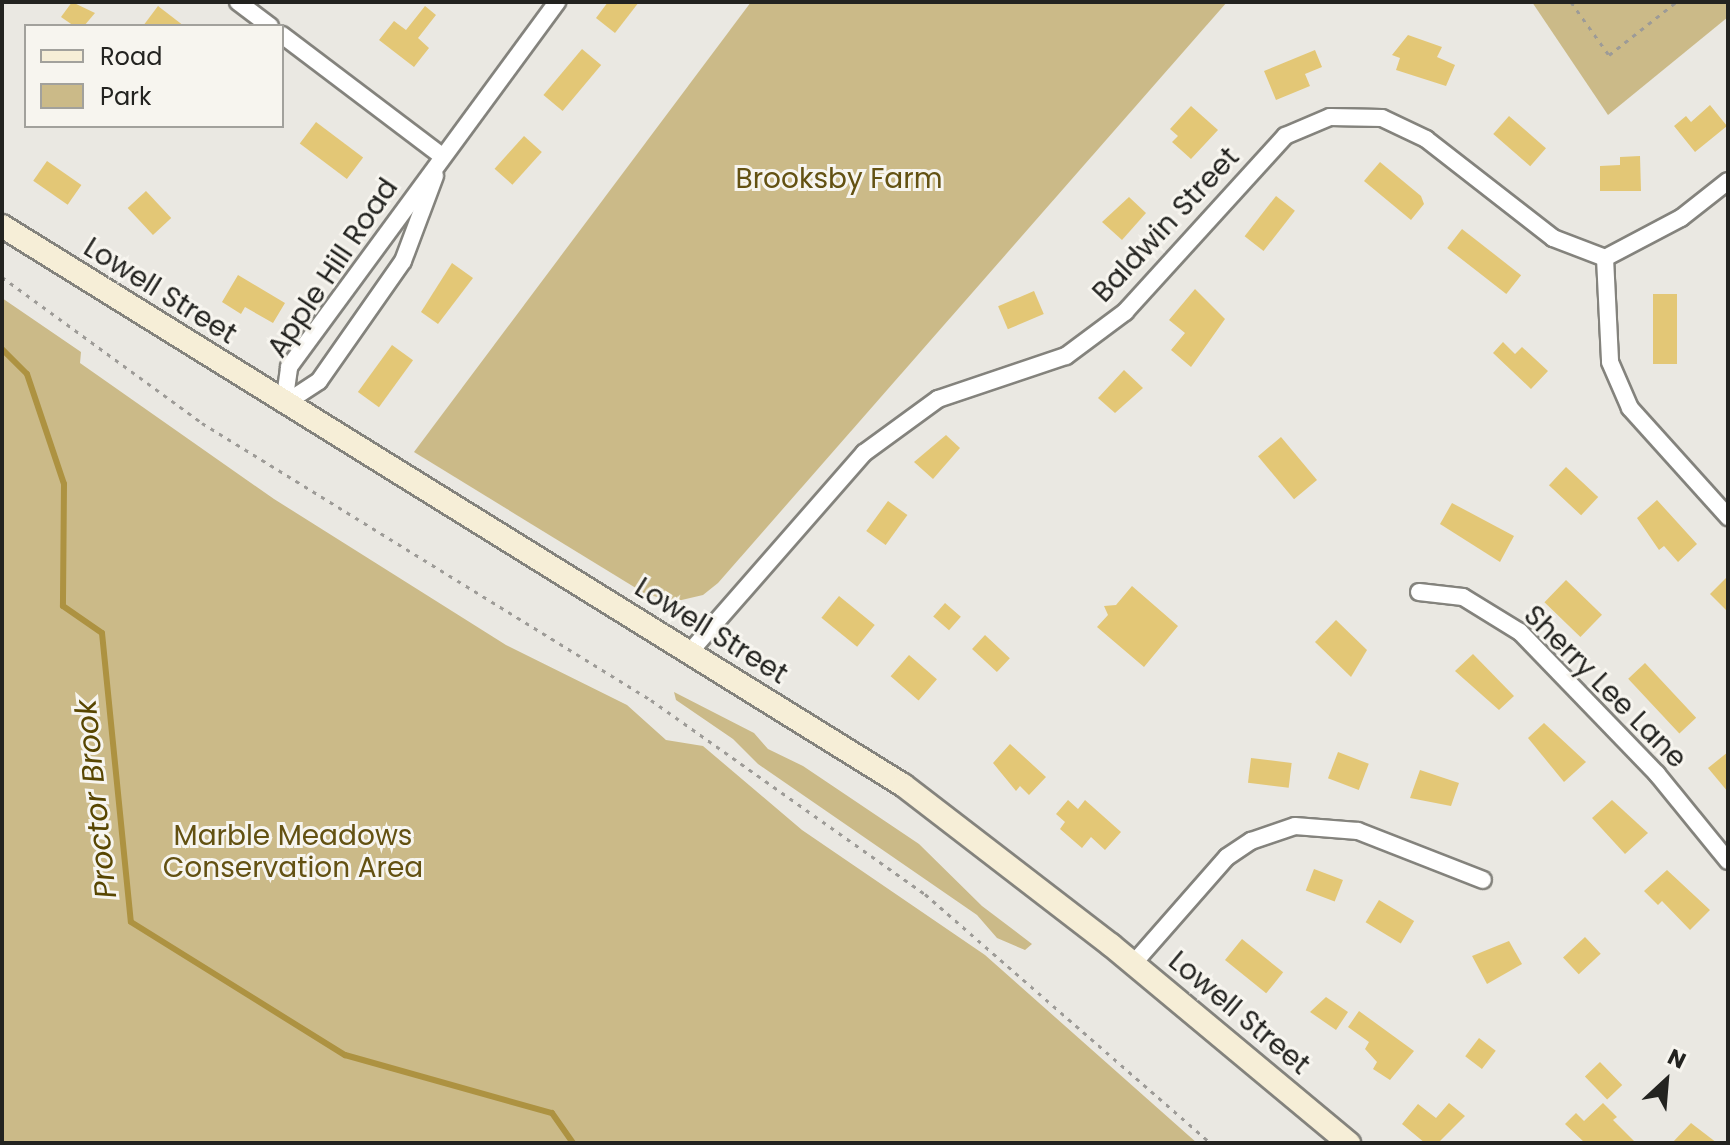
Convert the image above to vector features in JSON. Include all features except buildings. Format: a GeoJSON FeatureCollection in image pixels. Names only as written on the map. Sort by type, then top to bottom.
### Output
{"type":"FeatureCollection","features":[{"type":"Feature","properties":{"kind":"main road","name":"Lowell Street"},"geometry":{"type":"LineString","coordinates":[[2,226],[284,404],[903,785],[1133,964],[1349,1143]]}},
{"type":"Feature","properties":{"kind":"street"},"geometry":{"type":"LineString","coordinates":[[238,2],[267,24]]}},
{"type":"Feature","properties":{"kind":"street","name":"Apple Hill Road"},"geometry":{"type":"LineString","coordinates":[[284,404],[289,367],[557,2]]}},
{"type":"Feature","properties":{"kind":"street"},"geometry":{"type":"LineString","coordinates":[[284,37],[442,156]]}},
{"type":"Feature","properties":{"kind":"street","name":"Baldwin Street"},"geometry":{"type":"LineString","coordinates":[[689,653],[864,453],[938,399],[1066,356],[1125,312],[1285,136],[1330,117],[1382,118],[1426,139],[1553,238],[1605,258]]}},
{"type":"Feature","properties":{"kind":"street","name":"Apple Hill Road"},"geometry":{"type":"LineString","coordinates":[[284,404],[319,381],[403,261],[442,156]]}},
{"type":"Feature","properties":{"kind":"street"},"geometry":{"type":"LineString","coordinates":[[1725,507],[1630,408],[1610,362],[1605,258],[1681,218],[1728,181]]}},
{"type":"Feature","properties":{"kind":"street","name":"Sherry Lee Lane"},"geometry":{"type":"LineString","coordinates":[[1419,592],[1463,597],[1520,632],[1647,763],[1728,861]]}},
{"type":"Feature","properties":{"kind":"street"},"geometry":{"type":"LineString","coordinates":[[1133,964],[1227,857],[1261,837],[1295,826],[1358,831],[1483,880]]}},
{"type":"Feature","properties":{"kind":"path"},"geometry":{"type":"LineString","coordinates":[[1571,2],[1609,55],[1676,2]]}},
{"type":"Feature","properties":{"kind":"path"},"geometry":{"type":"LineString","coordinates":[[2,277],[202,423],[651,700],[925,894],[1210,1143]]}},
{"type":"Feature","properties":{"kind":"green space","name":"Brooksby Farm"},"geometry":{"type":"Polygon","coordinates":[[[751,2],[1227,2],[718,583],[703,595],[673,602],[644,593],[414,452],[751,2]]]}},
{"type":"Feature","properties":{"kind":"green space"},"geometry":{"type":"Polygon","coordinates":[[[1532,2],[1728,2],[1728,17],[1608,115],[1532,2]]]}},
{"type":"Feature","properties":{"kind":"green space","name":"Marble Meadows Conservation Area"},"geometry":{"type":"Polygon","coordinates":[[[2,298],[81,352],[80,363],[274,499],[506,645],[627,705],[666,740],[703,746],[802,830],[985,955],[1197,1143],[2,1143],[2,298]]]}},
{"type":"Feature","properties":{"kind":"green space"},"geometry":{"type":"Polygon","coordinates":[[[674,692],[754,733],[768,749],[803,766],[919,844],[982,906],[1032,944],[1025,950],[997,938],[977,915],[758,764],[733,739],[676,700],[674,692]]]}},
{"type":"Feature","properties":{"kind":"waterway","name":"Proctor Brook"},"geometry":{"type":"LineString","coordinates":[[2,349],[27,374],[64,484],[63,606],[102,633],[131,922],[345,1055],[552,1113],[573,1143]]}}]}
